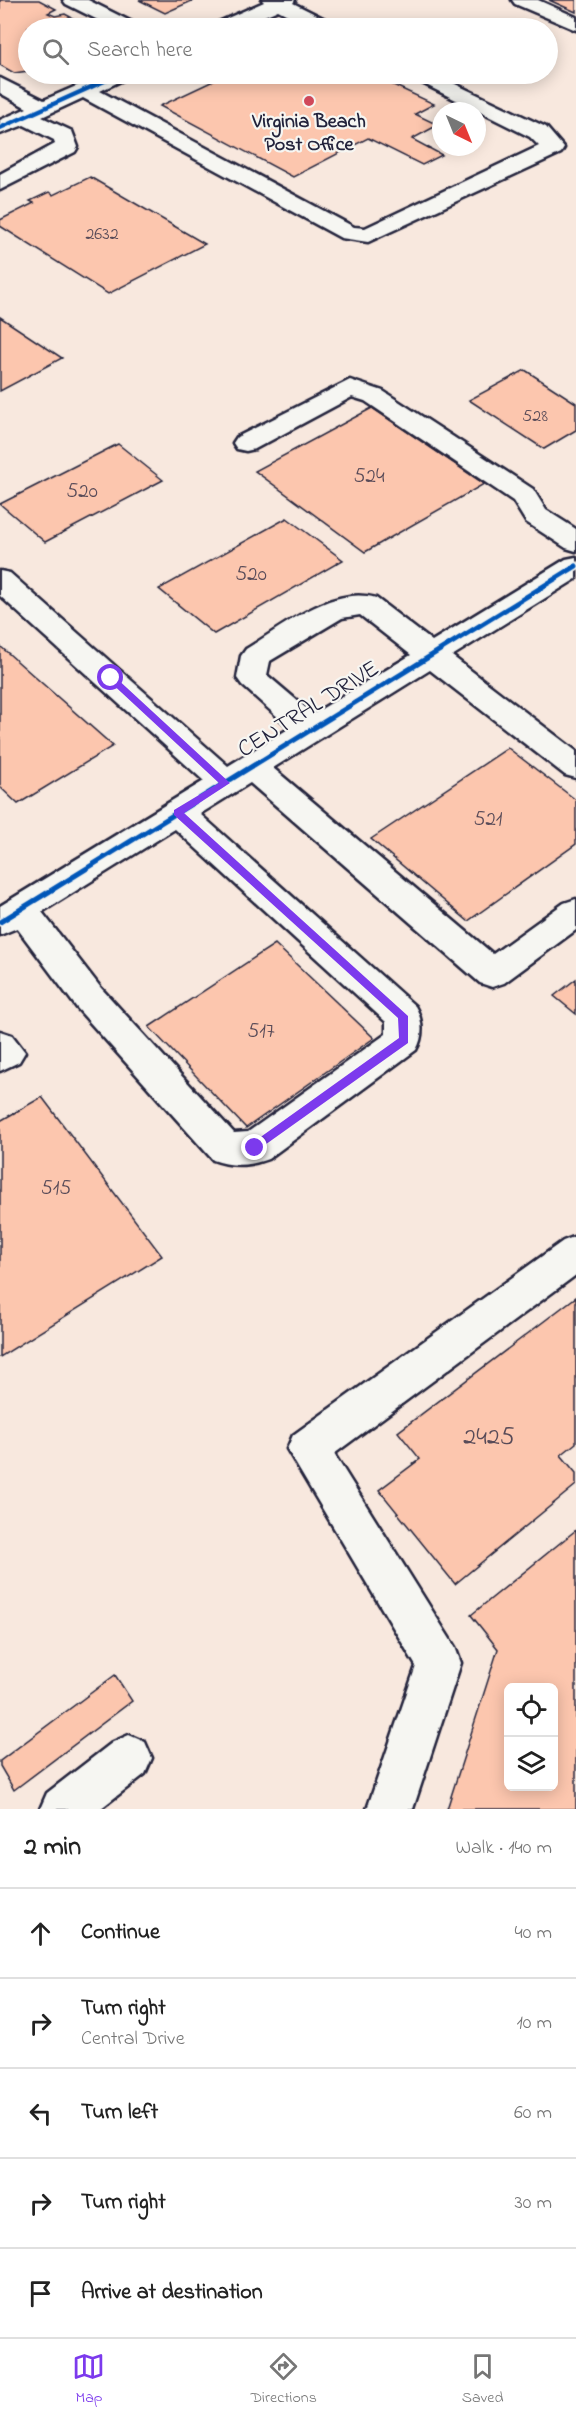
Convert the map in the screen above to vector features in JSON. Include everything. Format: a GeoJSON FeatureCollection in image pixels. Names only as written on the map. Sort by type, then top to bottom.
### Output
{"type":"FeatureCollection","features":[{"type":"Feature","properties":{"kind":"street"},"geometry":{"type":"LineString","coordinates":[[73,0],[109,18]]}},
{"type":"Feature","properties":{"kind":"street"},"geometry":{"type":"LineString","coordinates":[[522,0],[576,24]]}},
{"type":"Feature","properties":{"kind":"street"},"geometry":{"type":"LineString","coordinates":[[242,18],[278,1],[309,18]]}},
{"type":"Feature","properties":{"kind":"street"},"geometry":{"type":"LineString","coordinates":[[0,84],[64,136],[67,147],[0,183]]}},
{"type":"Feature","properties":{"kind":"street"},"geometry":{"type":"LineString","coordinates":[[0,128],[97,84]]}},
{"type":"Feature","properties":{"kind":"street"},"geometry":{"type":"LineString","coordinates":[[83,90],[349,233],[368,235],[553,148],[538,132],[440,84]]}},
{"type":"Feature","properties":{"kind":"street"},"geometry":{"type":"LineString","coordinates":[[246,443],[350,388],[374,396],[523,495],[536,516],[576,542]]}},
{"type":"Feature","properties":{"kind":"street","name":"CENTRAL DRIVE"},"geometry":{"type":"LineString","coordinates":[[11,916],[576,566]]}},
{"type":"Feature","properties":{"kind":"street"},"geometry":{"type":"LineString","coordinates":[[0,580],[239,775],[492,973],[576,912]]}},
{"type":"Feature","properties":{"kind":"street"},"geometry":{"type":"LineString","coordinates":[[312,730],[252,678],[256,656],[335,609],[366,605],[576,767]]}},
{"type":"Feature","properties":{"kind":"street"},"geometry":{"type":"LineString","coordinates":[[11,916],[226,1149],[255,1148],[404,1040],[403,1016],[178,813]]}},
{"type":"Feature","properties":{"kind":"street"},"geometry":{"type":"LineString","coordinates":[[0,1045],[7,1052],[0,1056]]}},
{"type":"Feature","properties":{"kind":"street"},"geometry":{"type":"LineString","coordinates":[[390,1809],[439,1663],[308,1449],[576,1253]]}},
{"type":"Feature","properties":{"kind":"street"},"geometry":{"type":"LineString","coordinates":[[63,1809],[129,1758]]}},
{"type":"Feature","properties":{"kind":"building"},"geometry":{"type":"Polygon","coordinates":[[[0,0],[39,0],[56,9],[48,13],[55,16],[65,14],[72,18],[18,18],[18,72],[14,73],[0,65],[0,0]]]}},
{"type":"Feature","properties":{"kind":"building"},"geometry":{"type":"Polygon","coordinates":[[[139,0],[194,0],[165,13],[139,0]]]}},
{"type":"Feature","properties":{"kind":"building"},"geometry":{"type":"Polygon","coordinates":[[[549,0],[576,0],[576,12],[549,0]]]}},
{"type":"Feature","properties":{"kind":"building"},"geometry":{"type":"Polygon","coordinates":[[[207,84],[391,84],[432,103],[415,114],[432,122],[432,128],[412,139],[432,150],[432,156],[440,156],[422,165],[368,138],[293,177],[160,106],[207,84]]]}},
{"type":"Feature","properties":{"kind":"building"},"geometry":{"type":"Polygon","coordinates":[[[90,177],[205,244],[108,294],[0,226],[0,220],[34,203],[30,201],[49,192],[53,195],[90,177]]]}},
{"type":"Feature","properties":{"kind":"building"},"geometry":{"type":"Polygon","coordinates":[[[0,317],[62,358],[0,391],[0,317]]]}},
{"type":"Feature","properties":{"kind":"building"},"geometry":{"type":"Polygon","coordinates":[[[525,370],[576,403],[576,430],[544,449],[469,400],[525,370]]]}},
{"type":"Feature","properties":{"kind":"building"},"geometry":{"type":"Polygon","coordinates":[[[372,408],[484,484],[365,552],[255,471],[372,408]]]}},
{"type":"Feature","properties":{"kind":"building"},"geometry":{"type":"Polygon","coordinates":[[[118,444],[163,480],[45,542],[0,504],[118,444]]]}},
{"type":"Feature","properties":{"kind":"building"},"geometry":{"type":"Polygon","coordinates":[[[287,518],[343,560],[214,634],[159,589],[287,518]]]}},
{"type":"Feature","properties":{"kind":"building"},"geometry":{"type":"Polygon","coordinates":[[[0,646],[113,746],[18,804],[0,787],[0,646]]]}},
{"type":"Feature","properties":{"kind":"building"},"geometry":{"type":"Polygon","coordinates":[[[508,748],[576,800],[576,844],[468,921],[371,839],[508,748]]]}},
{"type":"Feature","properties":{"kind":"building"},"geometry":{"type":"Polygon","coordinates":[[[275,944],[374,1038],[246,1128],[149,1027],[275,944]]]}},
{"type":"Feature","properties":{"kind":"building"},"geometry":{"type":"Polygon","coordinates":[[[576,979],[576,1014],[554,996],[576,979]]]}},
{"type":"Feature","properties":{"kind":"building"},"geometry":{"type":"Polygon","coordinates":[[[42,1097],[162,1256],[0,1357],[0,1121],[42,1097]]]}},
{"type":"Feature","properties":{"kind":"building"},"geometry":{"type":"Polygon","coordinates":[[[576,1297],[576,1443],[561,1455],[576,1473],[576,1485],[455,1584],[379,1490],[420,1459],[398,1432],[576,1297]]]}},
{"type":"Feature","properties":{"kind":"building"},"geometry":{"type":"Polygon","coordinates":[[[576,1530],[576,1809],[447,1809],[498,1649],[471,1615],[576,1530]]]}},
{"type":"Feature","properties":{"kind":"building"},"geometry":{"type":"Polygon","coordinates":[[[115,1675],[132,1701],[14,1790],[0,1766],[0,1761],[115,1675]]]}},
{"type":"Feature","properties":{"kind":"cycle path"},"geometry":{"type":"LineString","coordinates":[[0,128],[98,84]]}},
{"type":"Feature","properties":{"kind":"cycle path"},"geometry":{"type":"LineString","coordinates":[[0,922],[576,566]]}},
{"type":"Feature","properties":{"kind":"place","name":"Virginia Beach Post Office"},"geometry":{"type":"Point","coordinates":[309,101]}},
{"type":"Feature","properties":{"kind":"route"},"geometry":{"type":"LineString","coordinates":[[111,678],[226,783],[178,813],[403,1016],[404,1040],[255,1148]]}}]}
